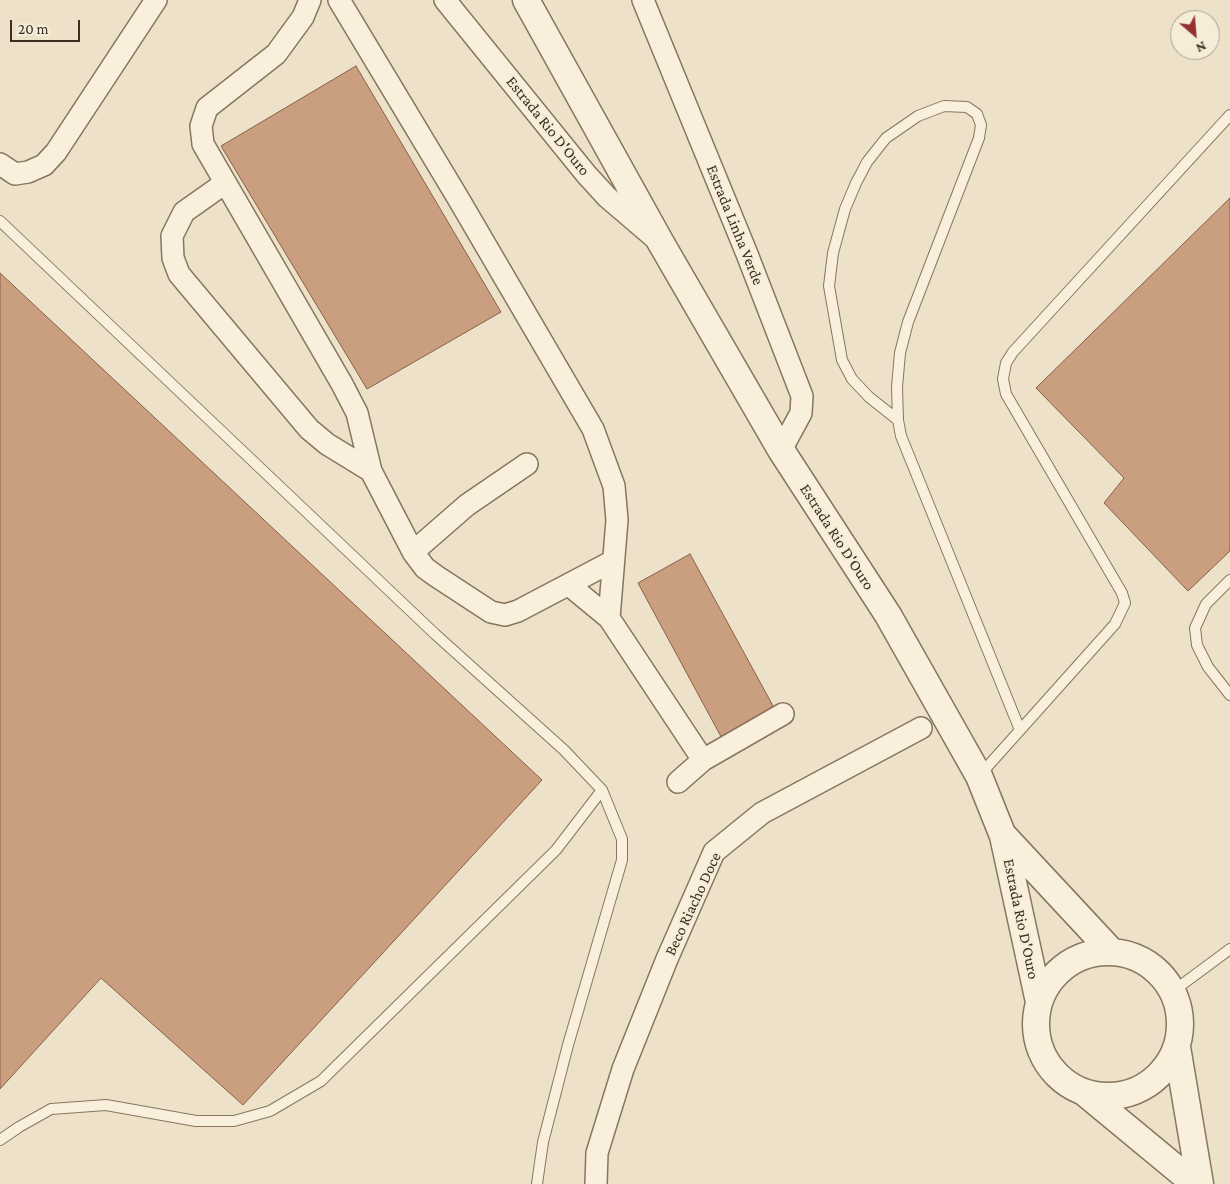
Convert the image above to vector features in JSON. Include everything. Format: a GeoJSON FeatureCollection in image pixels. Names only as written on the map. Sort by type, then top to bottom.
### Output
{"type":"FeatureCollection","features":[{"type":"Feature","properties":{"kind":"street"},"geometry":{"type":"LineString","coordinates":[[0,164],[15,174],[28,172],[44,165],[56,152],[156,0]]}},
{"type":"Feature","properties":{"kind":"street"},"geometry":{"type":"LineString","coordinates":[[310,0],[303,17],[276,54],[207,108],[201,126],[203,144],[357,413],[371,471],[413,552],[425,568],[436,576],[491,612],[505,614],[518,611],[613,561]]}},
{"type":"Feature","properties":{"kind":"street"},"geometry":{"type":"LineString","coordinates":[[339,0],[458,198],[592,429],[614,486],[617,520],[609,618]]}},
{"type":"Feature","properties":{"kind":"street","name":"Estrada Rio D'Ouro"},"geometry":{"type":"LineString","coordinates":[[445,0],[586,174],[607,197],[661,243]]}},
{"type":"Feature","properties":{"kind":"street","name":"Estrada Rio D'Ouro"},"geometry":{"type":"LineString","coordinates":[[526,0],[661,243],[781,450],[888,615],[979,776],[1003,836],[1039,1002]]}},
{"type":"Feature","properties":{"kind":"street","name":"Estrada Linha Verde"},"geometry":{"type":"LineString","coordinates":[[643,0],[747,254],[802,396],[801,412],[781,450]]}},
{"type":"Feature","properties":{"kind":"street"},"geometry":{"type":"LineString","coordinates":[[225,182],[184,212],[172,236],[172,258],[179,274],[309,429],[327,444],[371,471]]}},
{"type":"Feature","properties":{"kind":"street"},"geometry":{"type":"LineString","coordinates":[[413,552],[467,505],[526,464]]}},
{"type":"Feature","properties":{"kind":"street"},"geometry":{"type":"LineString","coordinates":[[569,585],[609,618],[703,760]]}},
{"type":"Feature","properties":{"kind":"street"},"geometry":{"type":"LineString","coordinates":[[678,782],[703,760],[783,714]]}},
{"type":"Feature","properties":{"kind":"street","name":"Beco Riacho Doce"},"geometry":{"type":"LineString","coordinates":[[596,1184],[596,1153],[623,1069],[667,959],[714,852],[762,813],[921,728]]}},
{"type":"Feature","properties":{"kind":"street","name":"Estrada Rio D'Ouro"},"geometry":{"type":"LineString","coordinates":[[1003,836],[1112,952]]}},
{"type":"Feature","properties":{"kind":"street"},"geometry":{"type":"LineString","coordinates":[[1195,1184],[1085,1093],[1068,1085],[1054,1073],[1043,1058],[1036,1030],[1039,1002],[1047,985],[1060,971],[1075,960],[1093,954],[1112,952],[1130,956],[1147,964],[1162,976],[1172,992],[1179,1009],[1180,1028],[1177,1047],[1200,1184]]}},
{"type":"Feature","properties":{"kind":"street"},"geometry":{"type":"LineString","coordinates":[[1085,1093],[1104,1096],[1123,1095],[1141,1089],[1156,1078],[1168,1064],[1177,1047]]}},
{"type":"Feature","properties":{"kind":"lane"},"geometry":{"type":"LineString","coordinates":[[898,420],[869,397],[852,379],[842,360],[829,286],[833,253],[845,209],[856,182],[867,162],[886,138],[918,116],[944,106],[967,108],[977,114],[981,126],[979,138],[908,322],[900,353],[897,387],[898,420],[901,436],[1020,730]]}},
{"type":"Feature","properties":{"kind":"lane"},"geometry":{"type":"LineString","coordinates":[[979,776],[1115,624],[1125,603],[1122,594],[1006,394],[1003,379],[1006,363],[1013,352],[1230,115]]}},
{"type":"Feature","properties":{"kind":"lane"},"geometry":{"type":"LineString","coordinates":[[0,221],[435,634],[564,750],[602,790],[622,839],[622,860],[568,1045],[543,1142],[537,1184]]}},
{"type":"Feature","properties":{"kind":"lane"},"geometry":{"type":"LineString","coordinates":[[1230,580],[1206,604],[1195,628],[1197,646],[1208,667],[1230,695]]}},
{"type":"Feature","properties":{"kind":"lane"},"geometry":{"type":"LineString","coordinates":[[0,1140],[51,1109],[106,1105],[196,1122],[234,1121],[270,1111],[321,1081],[556,850],[602,790]]}},
{"type":"Feature","properties":{"kind":"lane"},"geometry":{"type":"LineString","coordinates":[[1172,992],[1230,949]]}},
{"type":"Feature","properties":{"kind":"building"},"geometry":{"type":"Polygon","coordinates":[[[356,66],[501,312],[367,389],[221,146],[356,66]]]}},
{"type":"Feature","properties":{"kind":"building"},"geometry":{"type":"Polygon","coordinates":[[[1230,198],[1230,551],[1188,591],[1104,503],[1124,478],[1036,388],[1230,198]]]}},
{"type":"Feature","properties":{"kind":"building"},"geometry":{"type":"Polygon","coordinates":[[[0,273],[542,780],[243,1105],[101,978],[0,1089],[0,273]]]}},
{"type":"Feature","properties":{"kind":"building"},"geometry":{"type":"Polygon","coordinates":[[[690,554],[778,715],[725,744],[638,583],[690,554]]]}}]}
